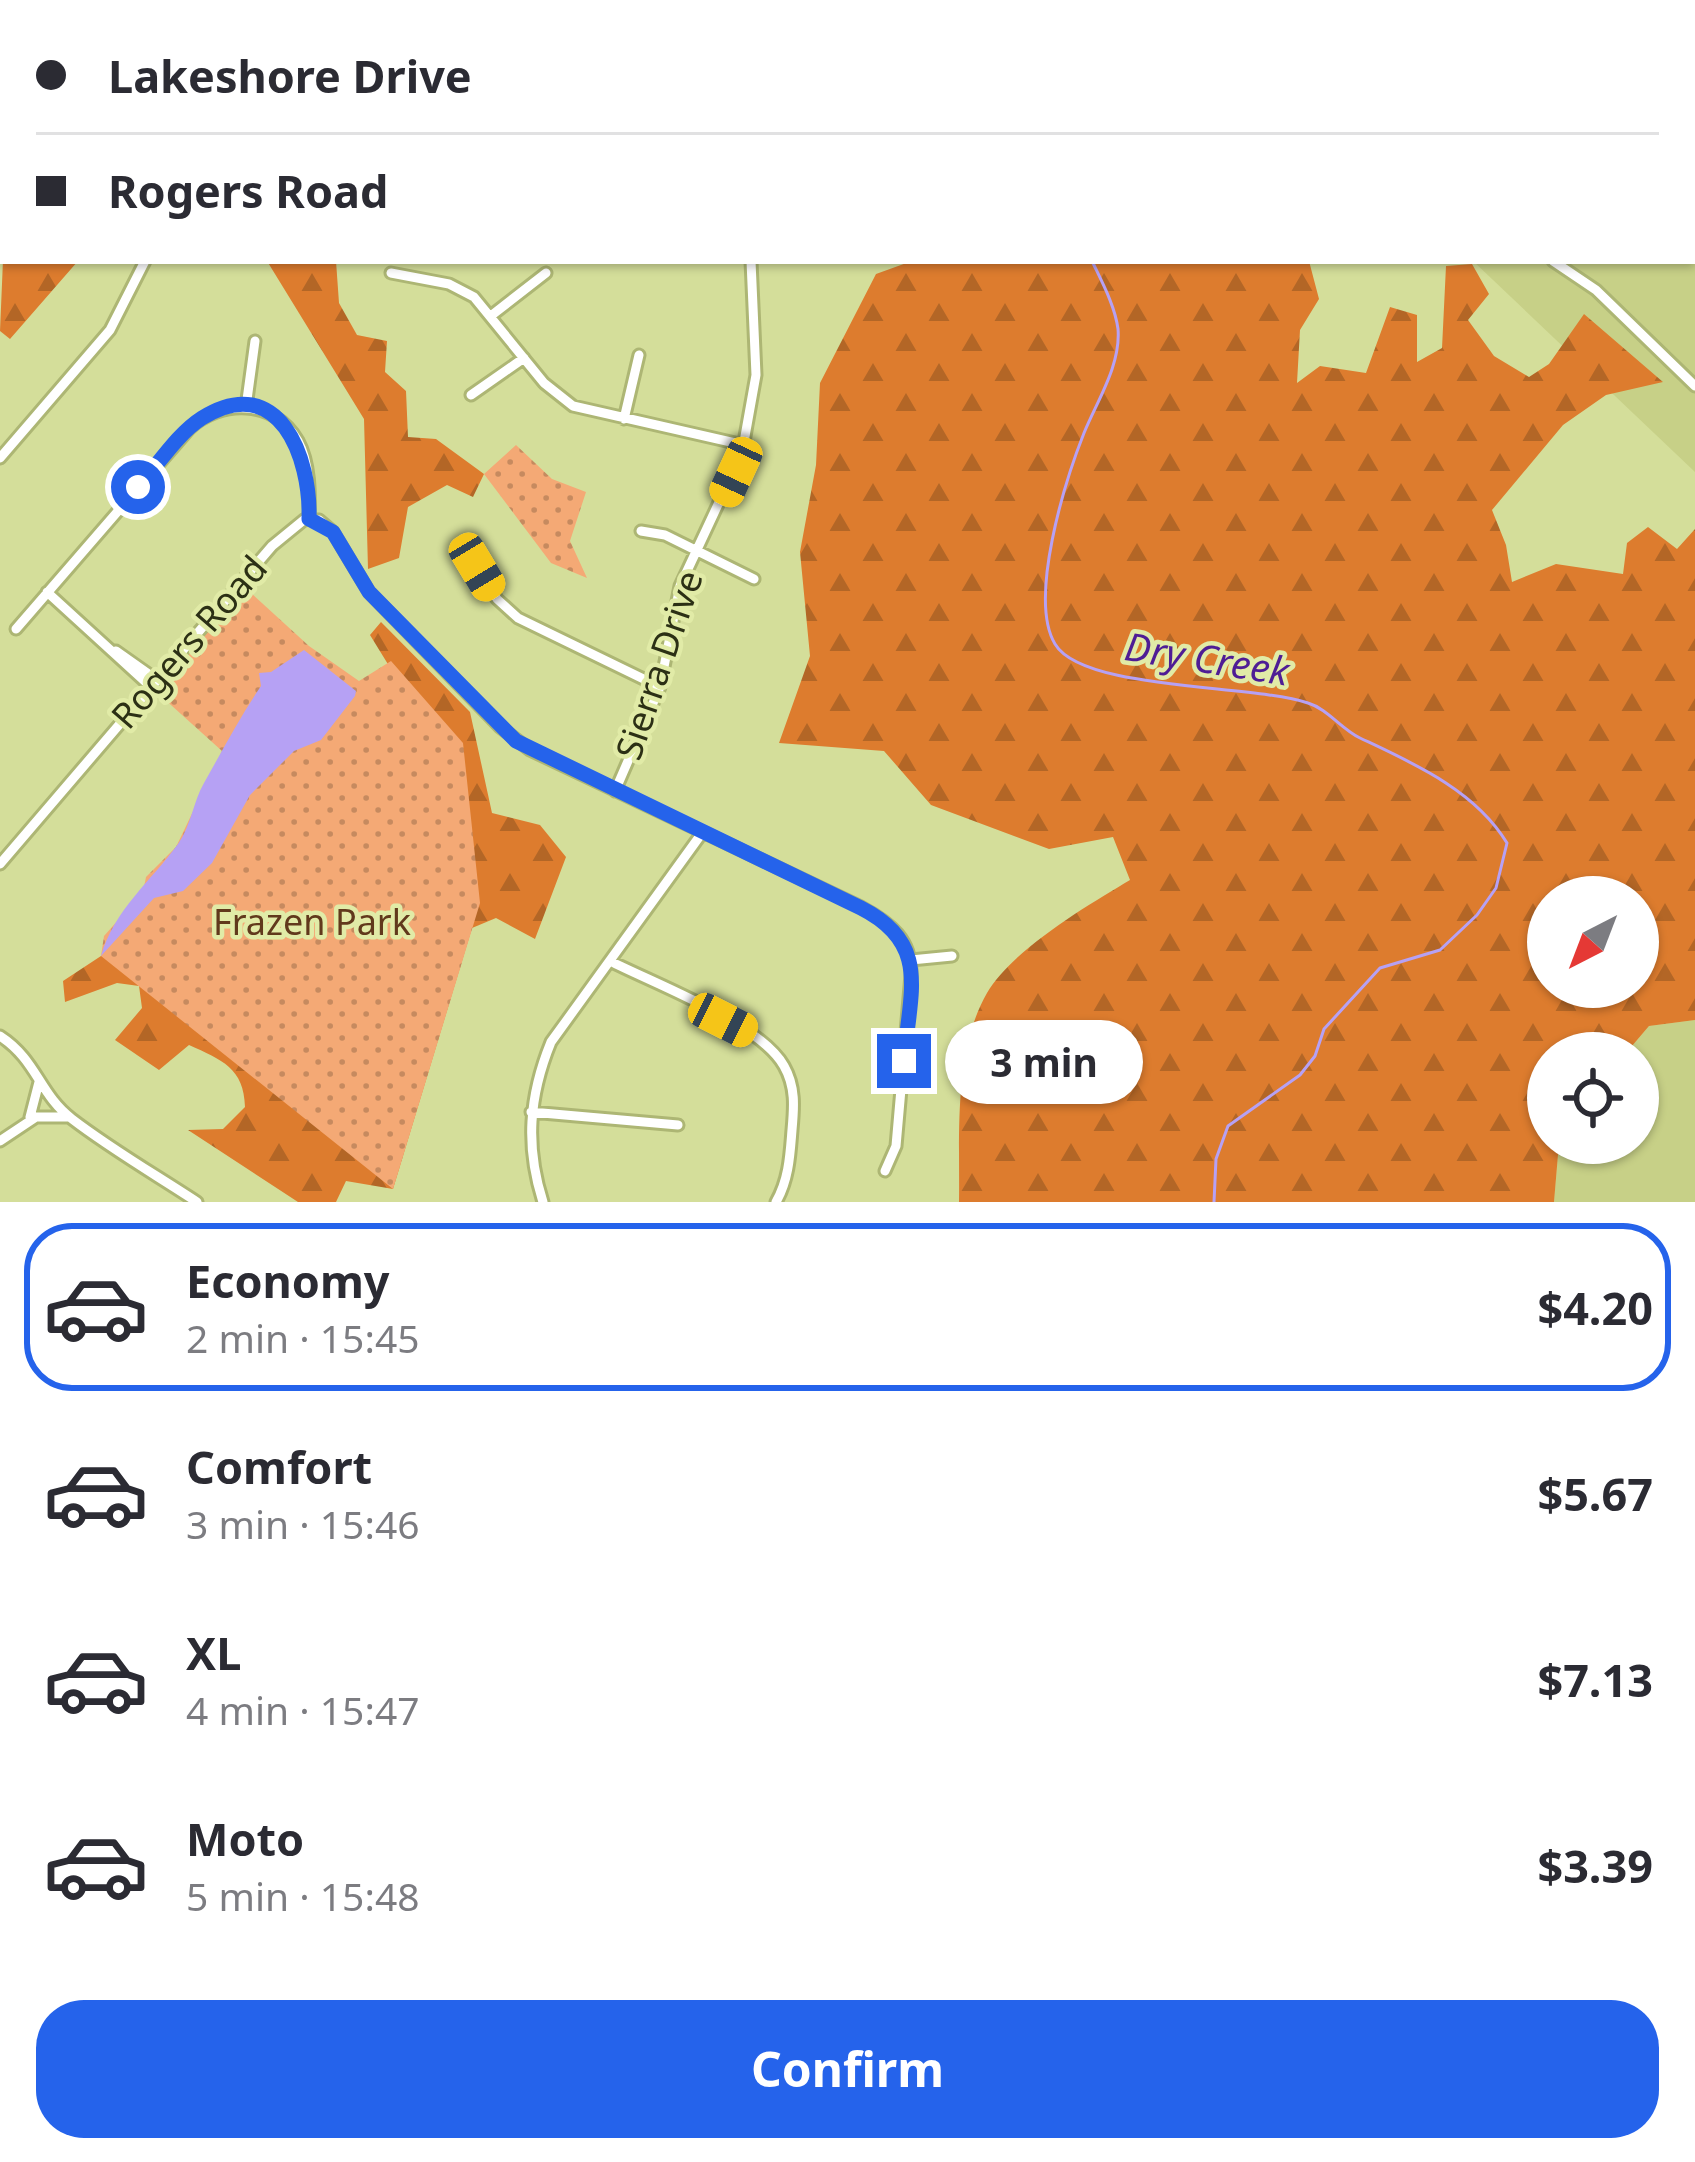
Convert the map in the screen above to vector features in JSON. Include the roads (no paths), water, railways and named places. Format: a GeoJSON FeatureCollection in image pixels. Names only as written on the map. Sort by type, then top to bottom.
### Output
{"type":"FeatureCollection","features":[{"type":"Feature","properties":{"kind":"street"},"geometry":{"type":"LineString","coordinates":[[0,458],[110,330],[143,264]]}},
{"type":"Feature","properties":{"kind":"street","name":"Sierra Drive"},"geometry":{"type":"LineString","coordinates":[[615,791],[660,687],[672,610],[744,446],[756,375],[751,264]]}},
{"type":"Feature","properties":{"kind":"street"},"geometry":{"type":"LineString","coordinates":[[1558,264],[1597,290],[1695,386]]}},
{"type":"Feature","properties":{"kind":"street"},"geometry":{"type":"LineString","coordinates":[[391,273],[456,287],[492,315],[544,383],[573,406],[744,446]]}},
{"type":"Feature","properties":{"kind":"street"},"geometry":{"type":"LineString","coordinates":[[492,315],[546,273]]}},
{"type":"Feature","properties":{"kind":"street"},"geometry":{"type":"LineString","coordinates":[[246,407],[256,341]]}},
{"type":"Feature","properties":{"kind":"street"},"geometry":{"type":"LineString","coordinates":[[625,419],[639,355]]}},
{"type":"Feature","properties":{"kind":"street"},"geometry":{"type":"LineString","coordinates":[[471,395],[524,358]]}},
{"type":"Feature","properties":{"kind":"street"},"geometry":{"type":"LineString","coordinates":[[16,629],[194,424],[222,408],[246,407],[270,415],[298,442],[307,472],[309,519],[333,532],[369,592],[500,727],[530,750],[878,916],[903,938],[911,960],[896,1146],[885,1172]]}},
{"type":"Feature","properties":{"kind":"street"},"geometry":{"type":"LineString","coordinates":[[4,434],[15,441]]}},
{"type":"Feature","properties":{"kind":"street","name":"Rogers Road"},"geometry":{"type":"LineString","coordinates":[[0,864],[272,546],[309,519]]}},
{"type":"Feature","properties":{"kind":"street"},"geometry":{"type":"LineString","coordinates":[[641,531],[698,550],[754,579]]}},
{"type":"Feature","properties":{"kind":"street"},"geometry":{"type":"LineString","coordinates":[[464,545],[497,599],[518,618],[660,687]]}},
{"type":"Feature","properties":{"kind":"street"},"geometry":{"type":"LineString","coordinates":[[47,592],[154,683]]}},
{"type":"Feature","properties":{"kind":"street"},"geometry":{"type":"LineString","coordinates":[[543,1202],[530,1145],[531,1112],[551,1042],[702,833]]}},
{"type":"Feature","properties":{"kind":"street"},"geometry":{"type":"LineString","coordinates":[[911,960],[952,956]]}},
{"type":"Feature","properties":{"kind":"street"},"geometry":{"type":"LineString","coordinates":[[610,961],[754,1036],[776,1054],[788,1075],[794,1108],[789,1167],[776,1202]]}},
{"type":"Feature","properties":{"kind":"street"},"geometry":{"type":"LineString","coordinates":[[0,1036],[26,1054],[72,1119],[197,1202]]}},
{"type":"Feature","properties":{"kind":"street"},"geometry":{"type":"LineString","coordinates":[[27,1121],[39,1098],[39,1078]]}},
{"type":"Feature","properties":{"kind":"street"},"geometry":{"type":"LineString","coordinates":[[531,1112],[678,1125]]}},
{"type":"Feature","properties":{"kind":"street"},"geometry":{"type":"LineString","coordinates":[[0,1141],[27,1121],[48,1114],[72,1119]]}},
{"type":"Feature","properties":{"kind":"waterway","name":"Dry Creek"},"geometry":{"type":"LineString","coordinates":[[1093,264],[1114,312],[1118,342],[1112,369],[1076,454],[1052,540],[1045,599],[1055,644],[1072,659],[1098,670],[1315,706],[1353,734],[1460,793],[1507,843],[1496,888],[1477,915],[1440,950],[1380,968],[1324,1029],[1315,1056],[1300,1075],[1228,1126],[1216,1159],[1214,1202]]}},
{"type":"Feature","properties":{"kind":"park label","name":"Frazen Park"},"geometry":{"type":"Point","coordinates":[312,922]}}]}
